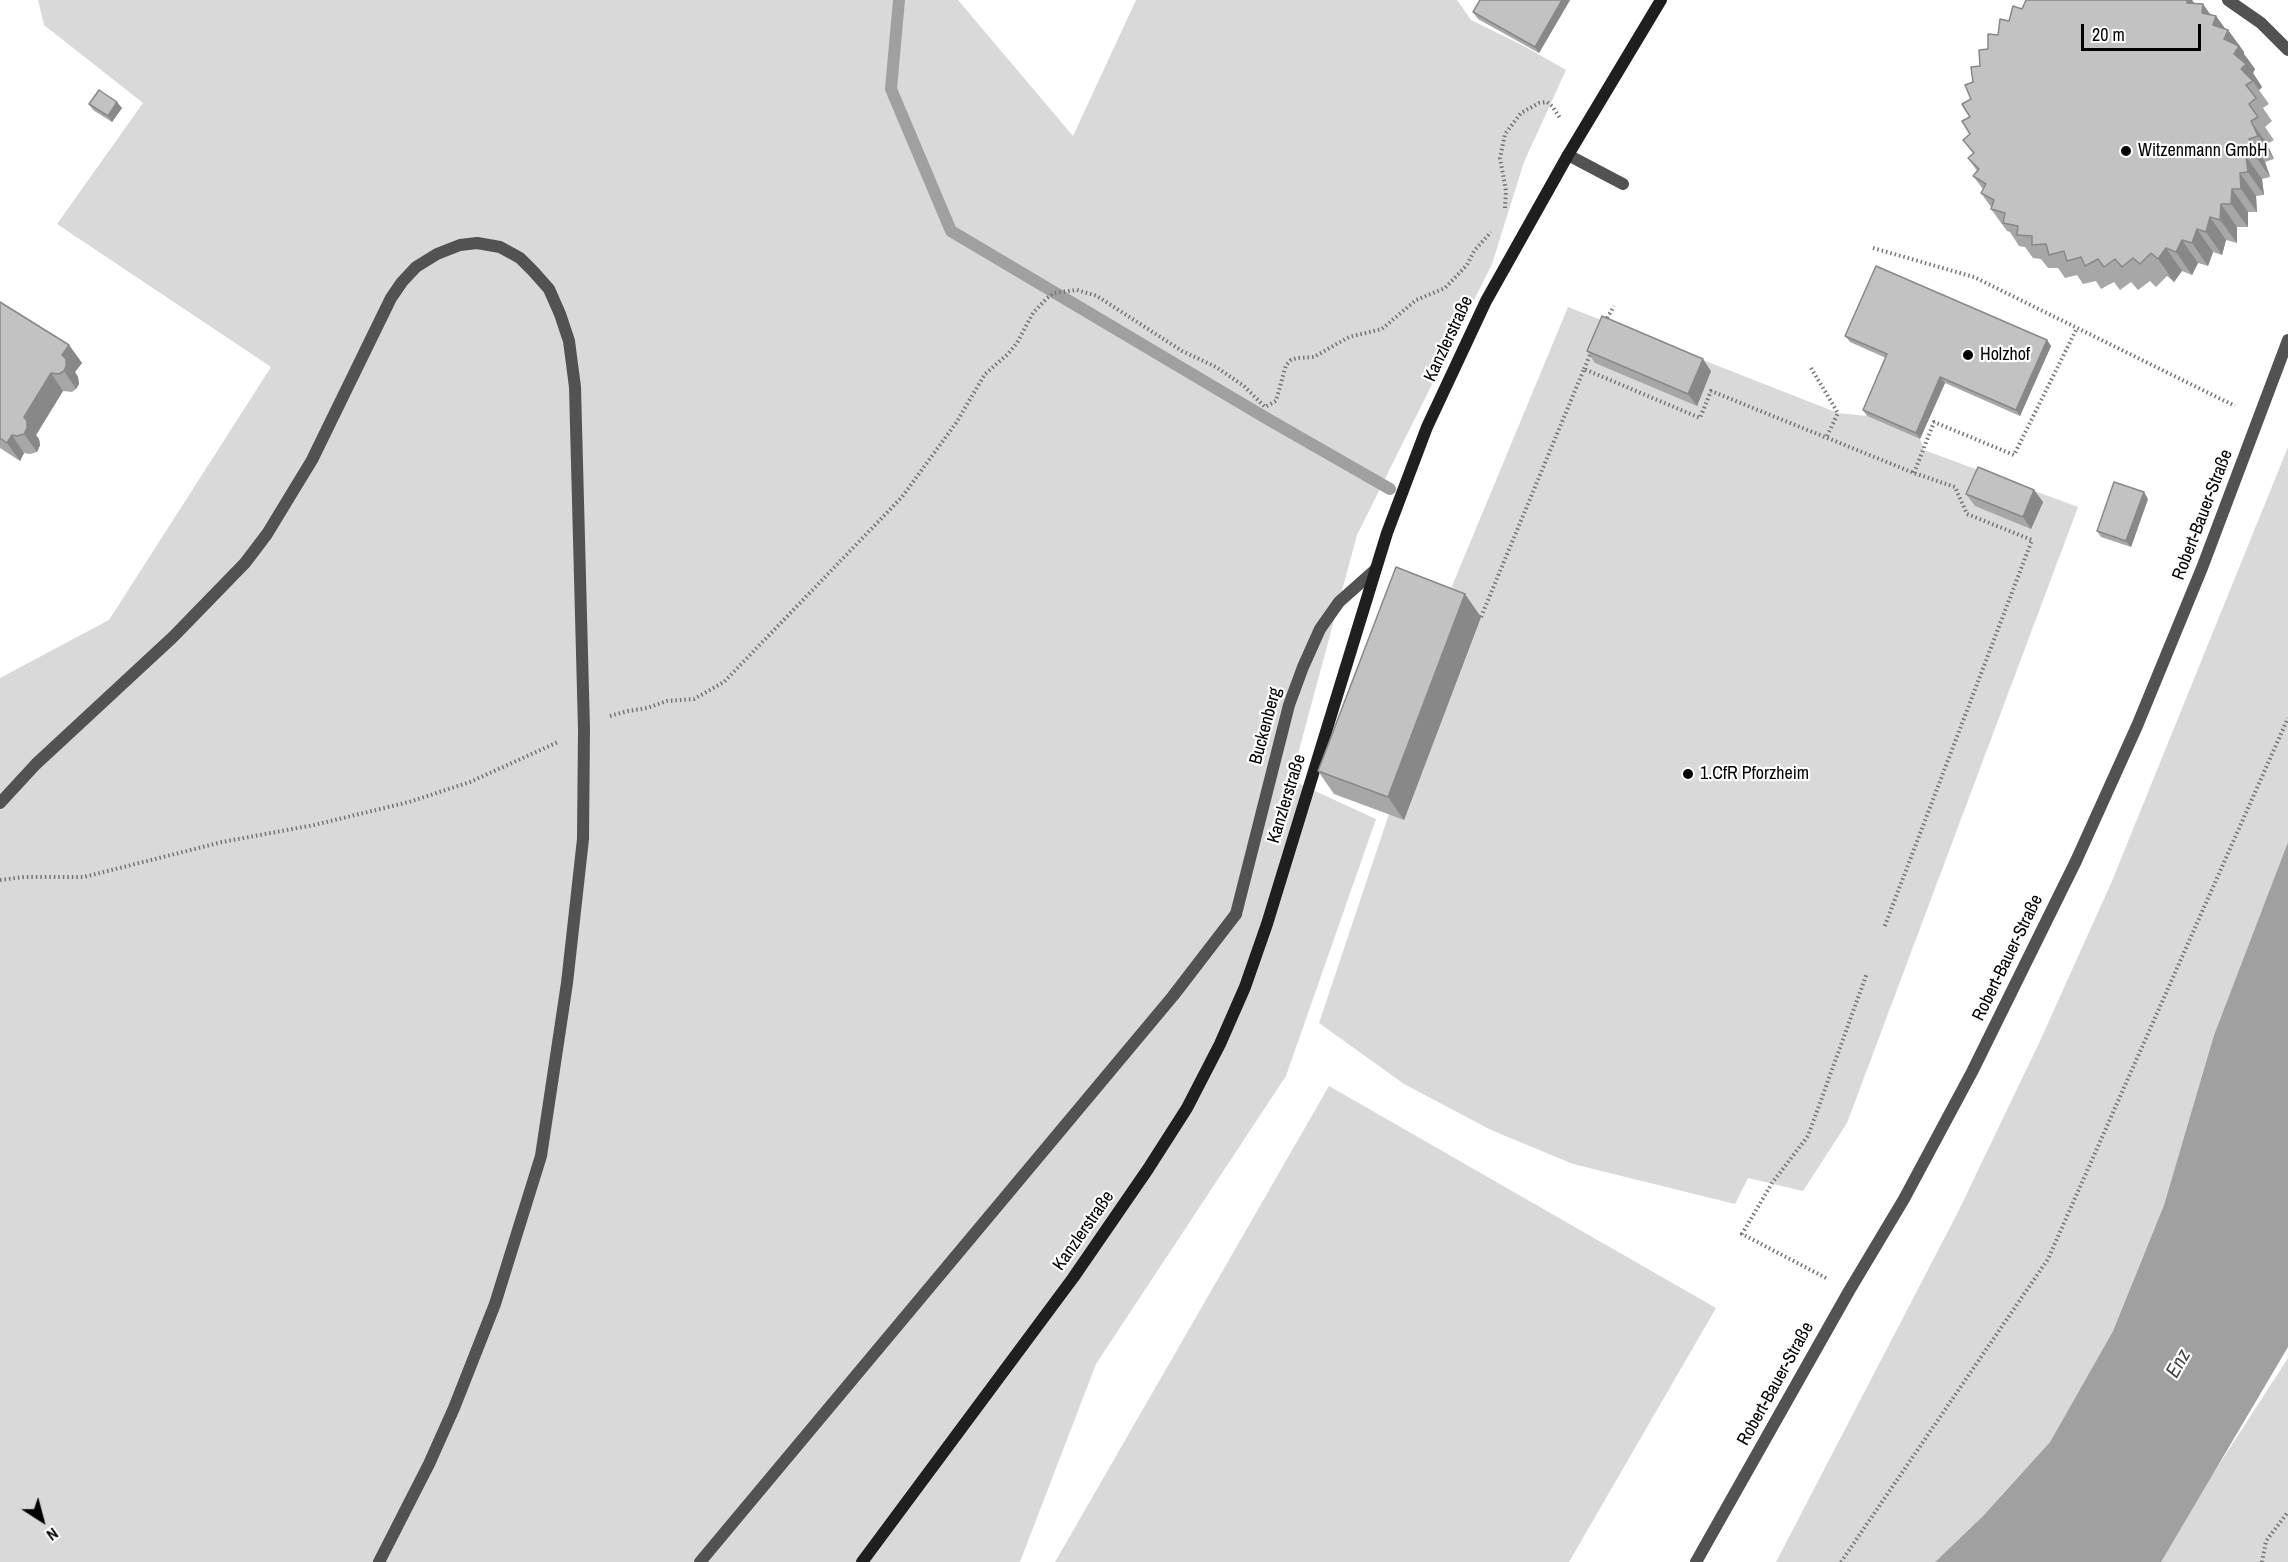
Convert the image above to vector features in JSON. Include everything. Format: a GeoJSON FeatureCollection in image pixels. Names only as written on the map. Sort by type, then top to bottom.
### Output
{"type":"FeatureCollection","features":[{"type":"Feature","properties":{"kind":"main road","name":"Kanzlerstraße"},"geometry":{"type":"LineString","coordinates":[[862,1562],[1079,1269],[1176,1126],[1216,1053],[1245,987],[1267,924],[1375,570],[1427,427],[1486,301],[1568,155],[1661,0]]}},
{"type":"Feature","properties":{"kind":"street"},"geometry":{"type":"LineString","coordinates":[[2228,0],[2261,23],[2288,50]]}},
{"type":"Feature","properties":{"kind":"street"},"geometry":{"type":"LineString","coordinates":[[1568,155],[1623,184]]}},
{"type":"Feature","properties":{"kind":"street"},"geometry":{"type":"LineString","coordinates":[[0,803],[36,764],[173,637],[245,563],[267,534],[312,460],[396,290],[416,267],[437,254],[460,245],[477,243],[500,247],[520,258],[549,289],[569,341],[576,387],[584,729],[583,839],[567,983],[541,1156],[495,1304],[471,1366],[429,1464],[379,1562]]}},
{"type":"Feature","properties":{"kind":"street","name":"Robert-Bauer-Straße"},"geometry":{"type":"LineString","coordinates":[[1696,1562],[1849,1291],[1904,1199],[1966,1083],[2076,861],[2137,726],[2202,568],[2288,340]]}},
{"type":"Feature","properties":{"kind":"street","name":"Buckenberg"},"geometry":{"type":"LineString","coordinates":[[700,1562],[1173,996],[1236,914],[1289,705],[1303,667],[1320,629],[1339,602],[1375,570]]}},
{"type":"Feature","properties":{"kind":"path"},"geometry":{"type":"LineString","coordinates":[[1504,214],[1506,191],[1500,158],[1505,134],[1521,113],[1539,103],[1546,102],[1552,106],[1560,118],[1562,127]]}},
{"type":"Feature","properties":{"kind":"path"},"geometry":{"type":"LineString","coordinates":[[0,880],[24,877],[84,877],[222,842],[314,825],[409,802],[470,782],[607,717],[667,701],[694,699],[724,682],[903,497],[956,423],[985,374],[1017,344],[1033,312],[1054,293],[1077,290],[1097,296],[1182,351],[1216,367],[1244,386],[1265,407],[1276,401],[1286,365],[1291,360],[1314,357],[1349,337],[1383,329],[1416,300],[1445,288],[1467,265],[1474,251],[1494,230]]}},
{"type":"Feature","properties":{"kind":"path"},"geometry":{"type":"LineString","coordinates":[[1873,248],[1974,277],[2259,418]]}},
{"type":"Feature","properties":{"kind":"path"},"geometry":{"type":"LineString","coordinates":[[1601,331],[1614,306]]}},
{"type":"Feature","properties":{"kind":"path"},"geometry":{"type":"LineString","coordinates":[[1914,473],[1934,422],[2014,455],[2077,328]]}},
{"type":"Feature","properties":{"kind":"path"},"geometry":{"type":"LineString","coordinates":[[1481,616],[1597,341]]}},
{"type":"Feature","properties":{"kind":"path"},"geometry":{"type":"LineString","coordinates":[[1811,368],[1838,414],[1826,438]]}},
{"type":"Feature","properties":{"kind":"path"},"geometry":{"type":"LineString","coordinates":[[1584,369],[1700,418],[1711,391],[1914,473],[1955,487],[1967,514],[2032,540],[1884,928]]}},
{"type":"Feature","properties":{"kind":"path"},"geometry":{"type":"LineString","coordinates":[[1841,1562],[2048,1259],[2288,718]]}},
{"type":"Feature","properties":{"kind":"path"},"geometry":{"type":"LineString","coordinates":[[1849,1291],[1742,1234],[1772,1183],[1808,1136],[1867,973]]}},
{"type":"Feature","properties":{"kind":"path"},"geometry":{"type":"LineString","coordinates":[[2262,1562],[2266,1541],[2288,1512]]}},
{"type":"Feature","properties":{"kind":"shaded area"},"geometry":{"type":"Polygon","coordinates":[[[38,0],[958,0],[1073,136],[1136,0],[1457,0],[1471,20],[1566,70],[1524,162],[1492,264],[1357,535],[1291,780],[1376,819],[1286,1076],[1096,1364],[1020,1562],[0,1562],[0,678],[109,620],[271,367],[57,224],[143,103],[44,25],[38,0]]]}},
{"type":"Feature","properties":{"kind":"shaded area","name":"1.CfR Pforzheim"},"geometry":{"type":"Polygon","coordinates":[[[1568,307],[1838,413],[1867,416],[1920,439],[1924,450],[2078,507],[1847,1123],[1803,1191],[1748,1178],[1735,1204],[1573,1164],[1491,1130],[1404,1084],[1319,1023],[1389,814],[1445,603],[1568,307]]]}},
{"type":"Feature","properties":{"kind":"shaded area"},"geometry":{"type":"Polygon","coordinates":[[[2288,447],[2288,842],[2214,1035],[2164,1205],[2113,1331],[2050,1442],[1983,1516],[1935,1562],[1776,1562],[1958,1212],[2040,1041],[2112,881],[2288,447]]]}},
{"type":"Feature","properties":{"kind":"shaded area"},"geometry":{"type":"Polygon","coordinates":[[[1329,1086],[1716,1308],[1569,1562],[1055,1562],[1329,1086]]]}},
{"type":"Feature","properties":{"kind":"shaded area"},"geometry":{"type":"Polygon","coordinates":[[[2288,1358],[2288,1562],[2156,1562],[2288,1358]]]}},
{"type":"Feature","properties":{"kind":"water","name":"Enz"},"geometry":{"type":"Polygon","coordinates":[[[2288,842],[2288,1347],[2161,1562],[1935,1562],[1983,1516],[2050,1442],[2113,1331],[2164,1205],[2214,1035],[2288,842]]]}},
{"type":"Feature","properties":{"kind":"building"},"geometry":{"type":"Polygon","coordinates":[[[1480,0],[1562,0],[1535,47],[1473,12],[1480,0]]]}},
{"type":"Feature","properties":{"kind":"building","name":"Witzenmann GmbH"},"geometry":{"type":"Polygon","coordinates":[[[2026,0],[2187,0],[2187,3],[2203,4],[2202,13],[2216,16],[2213,25],[2228,30],[2224,39],[2239,46],[2234,54],[2246,64],[2241,69],[2253,81],[2246,85],[2256,98],[2249,104],[2258,117],[2251,121],[2258,136],[2249,139],[2254,154],[2246,156],[2248,172],[2240,173],[2241,189],[2232,189],[2231,204],[2221,204],[2220,220],[2210,217],[2206,232],[2197,229],[2192,243],[2182,240],[2176,252],[2166,248],[2158,259],[2151,253],[2140,264],[2133,258],[2122,267],[2115,259],[2104,267],[2098,259],[2085,266],[2081,257],[2067,261],[2064,251],[2049,255],[2046,244],[2032,245],[2032,236],[2017,235],[2018,226],[2003,223],[2005,213],[1991,209],[1994,200],[1981,193],[1986,184],[1973,176],[1979,169],[1968,158],[1974,153],[1963,140],[1970,134],[1962,121],[1970,117],[1962,104],[1971,99],[1965,85],[1973,82],[1971,67],[1980,66],[1979,50],[1988,49],[1988,34],[1998,35],[2000,19],[2009,21],[2013,6],[2022,9],[2026,0]]]}},
{"type":"Feature","properties":{"kind":"building"},"geometry":{"type":"Polygon","coordinates":[[[99,90],[117,102],[108,116],[89,104],[99,90]]]}},
{"type":"Feature","properties":{"kind":"building"},"geometry":{"type":"Polygon","coordinates":[[[1876,266],[2047,340],[2016,410],[1940,377],[1916,433],[1863,410],[1887,354],[1845,336],[1876,266]]]}},
{"type":"Feature","properties":{"kind":"building"},"geometry":{"type":"Polygon","coordinates":[[[0,302],[69,345],[62,355],[66,359],[64,371],[59,374],[51,373],[24,417],[27,421],[27,428],[24,434],[12,435],[7,443],[0,438],[0,302]]]}},
{"type":"Feature","properties":{"kind":"building"},"geometry":{"type":"Polygon","coordinates":[[[1602,316],[1703,359],[1688,394],[1587,351],[1602,316]]]}},
{"type":"Feature","properties":{"kind":"building"},"geometry":{"type":"Polygon","coordinates":[[[1978,467],[2034,490],[2023,517],[1966,494],[1978,467]]]}},
{"type":"Feature","properties":{"kind":"building"},"geometry":{"type":"Polygon","coordinates":[[[2114,482],[2144,492],[2126,541],[2097,531],[2114,482]]]}},
{"type":"Feature","properties":{"kind":"building"},"geometry":{"type":"Polygon","coordinates":[[[1396,567],[1465,594],[1388,797],[1318,771],[1396,567]]]}},
{"type":"Feature","properties":{"kind":"waterway"},"geometry":{"type":"LineString","coordinates":[[899,0],[891,89],[951,231],[1390,489]]}},
{"type":"Feature","properties":{"kind":"place","name":"Witzenmann GmbH"},"geometry":{"type":"Point","coordinates":[2126,151]}},
{"type":"Feature","properties":{"kind":"place","name":"Holzhof"},"geometry":{"type":"Point","coordinates":[1968,355]}},
{"type":"Feature","properties":{"kind":"place","name":"1.CfR Pforzheim"},"geometry":{"type":"Point","coordinates":[1688,774]}}]}
